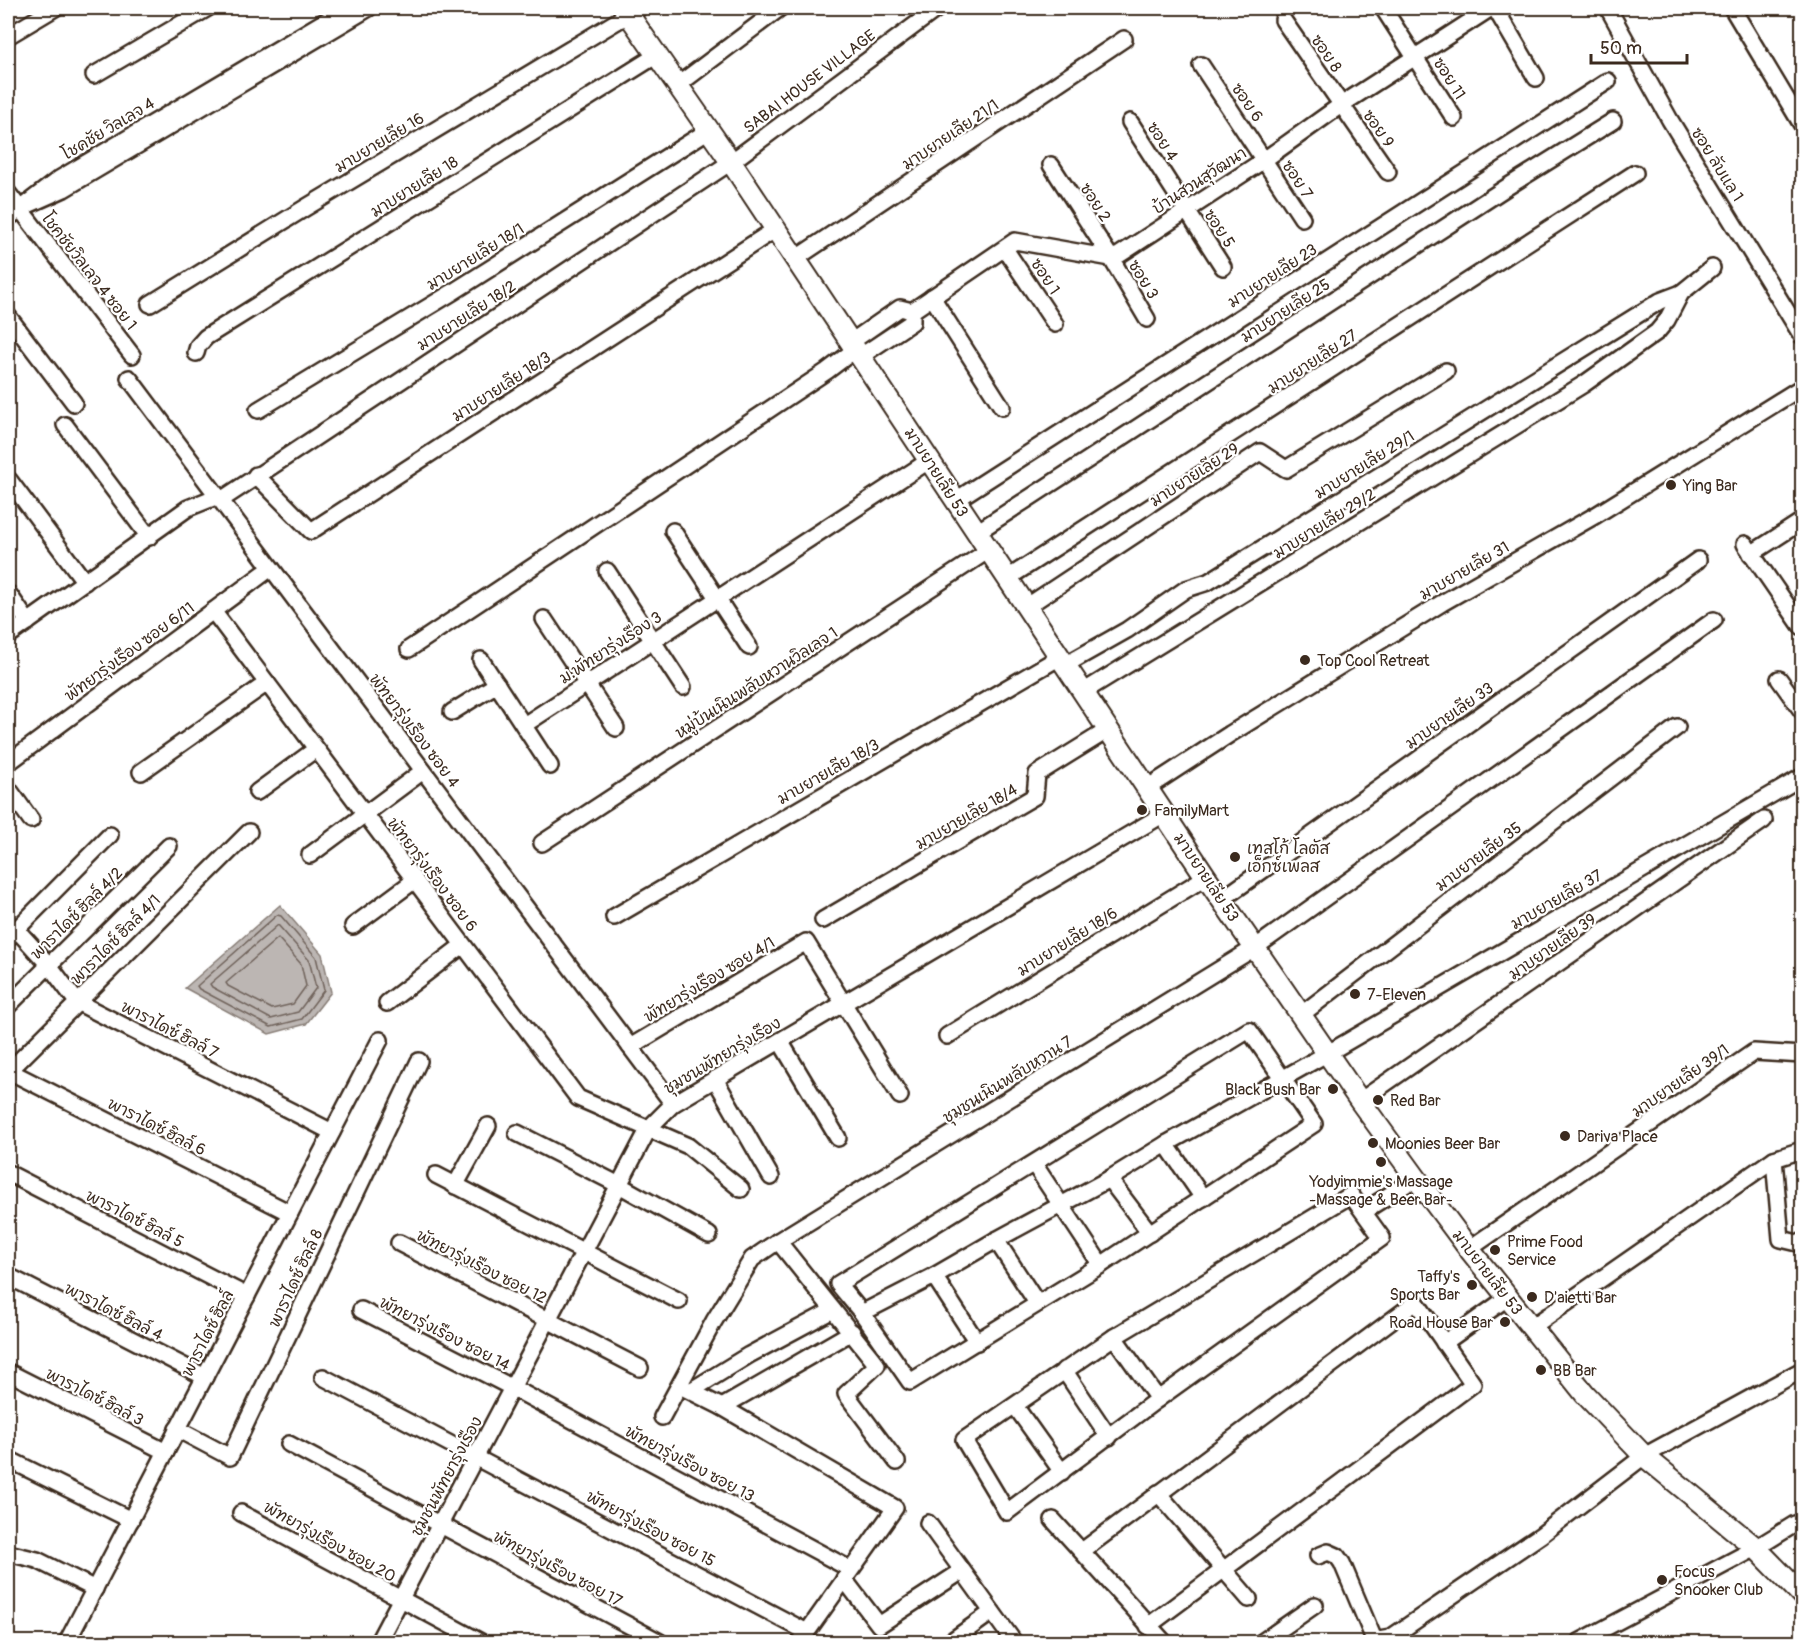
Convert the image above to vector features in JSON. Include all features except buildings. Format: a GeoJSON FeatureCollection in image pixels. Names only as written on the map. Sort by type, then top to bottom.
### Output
{"type":"FeatureCollection","features":[{"type":"Feature","properties":{"kind":"street"},"geometry":{"type":"LineString","coordinates":[[8,36],[55,8]]}},
{"type":"Feature","properties":{"kind":"street"},"geometry":{"type":"LineString","coordinates":[[94,75],[208,8]]}},
{"type":"Feature","properties":{"kind":"street","name":"โชคชัย วิลเลจ 4"},"geometry":{"type":"LineString","coordinates":[[13,214],[64,189],[346,8]]}},
{"type":"Feature","properties":{"kind":"street","name":"โชคชัย วิลเลจ 4"},"geometry":{"type":"LineString","coordinates":[[221,89],[368,8]]}},
{"type":"Feature","properties":{"kind":"street"},"geometry":{"type":"LineString","coordinates":[[678,85],[780,8]]}},
{"type":"Feature","properties":{"kind":"street","name":"SABAI HOUSE VILLAGE"},"geometry":{"type":"LineString","coordinates":[[731,162],[938,8]]}},
{"type":"Feature","properties":{"kind":"street","name":"ซอย 11"},"geometry":{"type":"LineString","coordinates":[[1383,8],[1454,118]]}},
{"type":"Feature","properties":{"kind":"street"},"geometry":{"type":"LineString","coordinates":[[1493,8],[1536,78]]}},
{"type":"Feature","properties":{"kind":"street","name":"บ้านสวนสุวัฒนา"},"geometry":{"type":"LineString","coordinates":[[1111,258],[1119,255],[1264,159],[1341,105],[1493,8]]}},
{"type":"Feature","properties":{"kind":"street","name":"ซอย ลับแล 1"},"geometry":{"type":"LineString","coordinates":[[1608,8],[1670,120],[1803,336]]}},
{"type":"Feature","properties":{"kind":"street"},"geometry":{"type":"LineString","coordinates":[[1732,8],[1803,125]]}},
{"type":"Feature","properties":{"kind":"street","name":"มาบยายเลีย 53"},"geometry":{"type":"LineString","coordinates":[[631,10],[657,56],[776,229],[1221,900],[1416,1178],[1507,1298],[1585,1394],[1644,1456],[1756,1548],[1803,1595]]}},
{"type":"Feature","properties":{"kind":"street","name":"มาบยายเลีย 16"},"geometry":{"type":"LineString","coordinates":[[150,304],[305,207],[631,10]]}},
{"type":"Feature","properties":{"kind":"street","name":"ซอย 8"},"geometry":{"type":"LineString","coordinates":[[1283,20],[1341,105]]}},
{"type":"Feature","properties":{"kind":"street","name":"มาบยายเลีย 21/1"},"geometry":{"type":"LineString","coordinates":[[795,259],[1124,39]]}},
{"type":"Feature","properties":{"kind":"street","name":"มาบยายเลีย 18"},"geometry":{"type":"LineString","coordinates":[[196,353],[198,346],[206,337],[657,56]]}},
{"type":"Feature","properties":{"kind":"street","name":"ซอย 6"},"geometry":{"type":"LineString","coordinates":[[1201,65],[1264,159]]}},
{"type":"Feature","properties":{"kind":"street","name":"มาบยายเลีย 23"},"geometry":{"type":"LineString","coordinates":[[956,500],[1608,81]]}},
{"type":"Feature","properties":{"kind":"street","name":"ซอย 9"},"geometry":{"type":"LineString","coordinates":[[1341,105],[1388,172]]}},
{"type":"Feature","properties":{"kind":"street","name":"มาบยายเลีย 25"},"geometry":{"type":"LineString","coordinates":[[977,532],[1613,121]]}},
{"type":"Feature","properties":{"kind":"street","name":"ซอย 4"},"geometry":{"type":"LineString","coordinates":[[1130,122],[1186,209]]}},
{"type":"Feature","properties":{"kind":"street","name":"มาบยายเลีย 18/1"},"geometry":{"type":"LineString","coordinates":[[258,410],[463,286],[709,130]]}},
{"type":"Feature","properties":{"kind":"street","name":"ซอย 7"},"geometry":{"type":"LineString","coordinates":[[1264,159],[1302,218]]}},
{"type":"Feature","properties":{"kind":"street","name":"มาบยายเลีย 18/2"},"geometry":{"type":"LineString","coordinates":[[8,636],[188,508],[219,498],[256,475],[731,162]]}},
{"type":"Feature","properties":{"kind":"street","name":"ซอย 2"},"geometry":{"type":"LineString","coordinates":[[1051,165],[1111,258]]}},
{"type":"Feature","properties":{"kind":"street","name":"มาบยายเลีย 27"},"geometry":{"type":"LineString","coordinates":[[1008,578],[1635,173]]}},
{"type":"Feature","properties":{"kind":"street","name":"โชคชัยวิลเลจ 4 ซอย 1"},"geometry":{"type":"LineString","coordinates":[[8,193],[13,214],[132,355]]}},
{"type":"Feature","properties":{"kind":"street","name":"ซอย 5"},"geometry":{"type":"LineString","coordinates":[[1186,209],[1223,267]]}},
{"type":"Feature","properties":{"kind":"street","name":"มาบยายเลีย 18/3"},"geometry":{"type":"LineString","coordinates":[[256,475],[311,531],[776,229]]}},
{"type":"Feature","properties":{"kind":"street"},"geometry":{"type":"LineString","coordinates":[[410,649],[827,371],[856,349],[912,322],[912,311],[1016,241],[1111,258]]}},
{"type":"Feature","properties":{"kind":"street","name":"ซอย 1"},"geometry":{"type":"LineString","coordinates":[[1005,249],[1056,324]]}},
{"type":"Feature","properties":{"kind":"street","name":"ซอย 3"},"geometry":{"type":"LineString","coordinates":[[1111,258],[1147,319]]}},
{"type":"Feature","properties":{"kind":"street"},"geometry":{"type":"LineString","coordinates":[[1682,293],[1712,268]]}},
{"type":"Feature","properties":{"kind":"street","name":"มาบยายเลีย 29/2"},"geometry":{"type":"LineString","coordinates":[[1083,692],[1584,384],[1657,332],[1667,320],[1682,293]]}},
{"type":"Feature","properties":{"kind":"street","name":"มาบยายเลีย 29/1"},"geometry":{"type":"LineString","coordinates":[[1063,661],[1127,630],[1186,589],[1208,582],[1652,307],[1682,293]]}},
{"type":"Feature","properties":{"kind":"street"},"geometry":{"type":"LineString","coordinates":[[932,297],[1002,407]]}},
{"type":"Feature","properties":{"kind":"street"},"geometry":{"type":"LineString","coordinates":[[8,316],[74,403]]}},
{"type":"Feature","properties":{"kind":"street","name":"มาบยายเลีย 29"},"geometry":{"type":"LineString","coordinates":[[1026,607],[1260,452],[1286,469],[1446,371]]}},
{"type":"Feature","properties":{"kind":"street","name":"พัทยารุ่งเรือง ซอย 4"},"geometry":{"type":"LineString","coordinates":[[129,378],[673,1104]]}},
{"type":"Feature","properties":{"kind":"street","name":"มาบยายเลีย 31"},"geometry":{"type":"LineString","coordinates":[[1147,788],[1432,610],[1596,515],[1803,387]]}},
{"type":"Feature","properties":{"kind":"street"},"geometry":{"type":"LineString","coordinates":[[65,425],[149,537]]}},
{"type":"Feature","properties":{"kind":"street","name":"ม.พัทยารุ่งเรือง 3"},"geometry":{"type":"LineString","coordinates":[[524,725],[930,460]]}},
{"type":"Feature","properties":{"kind":"street"},"geometry":{"type":"LineString","coordinates":[[9,480],[85,582]]}},
{"type":"Feature","properties":{"kind":"street"},"geometry":{"type":"LineString","coordinates":[[1803,521],[1748,549],[1803,627]]}},
{"type":"Feature","properties":{"kind":"street"},"geometry":{"type":"LineString","coordinates":[[673,531],[748,647]]}},
{"type":"Feature","properties":{"kind":"street","name":"หมู่บ้นเนินพลับหวานวิลเลจ 1"},"geometry":{"type":"LineString","coordinates":[[542,843],[989,550]]}},
{"type":"Feature","properties":{"kind":"street","name":"มาบยายเลีย 33"},"geometry":{"type":"LineString","coordinates":[[1221,900],[1698,560]]}},
{"type":"Feature","properties":{"kind":"street","name":"พัทยารุ่งเรือง ซอย 6/11"},"geometry":{"type":"LineString","coordinates":[[8,763],[271,568]]}},
{"type":"Feature","properties":{"kind":"street"},"geometry":{"type":"LineString","coordinates":[[607,571],[683,687]]}},
{"type":"Feature","properties":{"kind":"street"},"geometry":{"type":"LineString","coordinates":[[8,593],[28,621]]}},
{"type":"Feature","properties":{"kind":"street","name":"พัทยารุ่งเรือง ซอย 6"},"geometry":{"type":"LineString","coordinates":[[213,611],[578,1098],[688,1146],[741,1189]]}},
{"type":"Feature","properties":{"kind":"street"},"geometry":{"type":"LineString","coordinates":[[544,619],[616,728]]}},
{"type":"Feature","properties":{"kind":"street","name":"ชุมชนเนินพลับหวาน 7"},"geometry":{"type":"LineString","coordinates":[[662,1417],[686,1388],[714,1321],[752,1259],[1256,947],[1714,620]]}},
{"type":"Feature","properties":{"kind":"street"},"geometry":{"type":"LineString","coordinates":[[481,660],[550,766]]}},
{"type":"Feature","properties":{"kind":"street","name":"มาบยายเลีย 18/3"},"geometry":{"type":"LineString","coordinates":[[614,917],[1063,661]]}},
{"type":"Feature","properties":{"kind":"street"},"geometry":{"type":"LineString","coordinates":[[1779,679],[1803,711]]}},
{"type":"Feature","properties":{"kind":"street"},"geometry":{"type":"LineString","coordinates":[[141,772],[267,683]]}},
{"type":"Feature","properties":{"kind":"street"},"geometry":{"type":"LineString","coordinates":[[452,712],[497,684]]}},
{"type":"Feature","properties":{"kind":"street","name":"มาบยายเลีย 35"},"geometry":{"type":"LineString","coordinates":[[1302,1014],[1677,727]]}},
{"type":"Feature","properties":{"kind":"street","name":"มาบยายเลีย 18/4"},"geometry":{"type":"LineString","coordinates":[[823,920],[1035,796],[1037,774],[1108,730]]}},
{"type":"Feature","properties":{"kind":"street"},"geometry":{"type":"LineString","coordinates":[[257,792],[316,749]]}},
{"type":"Feature","properties":{"kind":"street"},"geometry":{"type":"LineString","coordinates":[[310,855],[423,771]]}},
{"type":"Feature","properties":{"kind":"street","name":"มาบยายเลีย 37"},"geometry":{"type":"LineString","coordinates":[[862,1313],[1109,1179],[1803,777]]}},
{"type":"Feature","properties":{"kind":"street"},"geometry":{"type":"LineString","coordinates":[[8,788],[31,820]]}},
{"type":"Feature","properties":{"kind":"street","name":"ชุมชนพัทยารุ่งเรือง"},"geometry":{"type":"LineString","coordinates":[[378,1642],[649,1128],[673,1104],[1164,814]]}},
{"type":"Feature","properties":{"kind":"street","name":"มาบยายเลีย 39"},"geometry":{"type":"LineString","coordinates":[[1360,1101],[1764,820]]}},
{"type":"Feature","properties":{"kind":"street","name":"พาราไดซ์ ฮิลล์ 4/1"},"geometry":{"type":"LineString","coordinates":[[8,1072],[249,832]]}},
{"type":"Feature","properties":{"kind":"street"},"geometry":{"type":"LineString","coordinates":[[12,933],[110,835]]}},
{"type":"Feature","properties":{"kind":"street","name":"พาราไดซ์ ฮิลล์ 4/2"},"geometry":{"type":"LineString","coordinates":[[8,1006],[169,846]]}},
{"type":"Feature","properties":{"kind":"street","name":"มาบยายเลีย 18/6"},"geometry":{"type":"LineString","coordinates":[[947,1036],[1206,877]]}},
{"type":"Feature","properties":{"kind":"street"},"geometry":{"type":"LineString","coordinates":[[353,926],[415,880]]}},
{"type":"Feature","properties":{"kind":"street","name":"พาราไดซ์ ฮิลล์ 7"},"geometry":{"type":"LineString","coordinates":[[12,933],[49,965],[77,1002],[332,1132]]}},
{"type":"Feature","properties":{"kind":"street","name":"พัทยารุ่งเรือง ซอย 4/1"},"geometry":{"type":"LineString","coordinates":[[630,1047],[806,942],[843,1003]]}},
{"type":"Feature","properties":{"kind":"street"},"geometry":{"type":"LineString","coordinates":[[387,1003],[464,945]]}},
{"type":"Feature","properties":{"kind":"street"},"geometry":{"type":"LineString","coordinates":[[843,1003],[900,1096]]}},
{"type":"Feature","properties":{"kind":"street"},"geometry":{"type":"LineString","coordinates":[[1249,1030],[1314,1124],[1101,1265],[910,1382],[862,1313],[838,1284],[1034,1164],[1249,1030]]}},
{"type":"Feature","properties":{"kind":"street","name":"พาราไดซ์ ฮิลล์"},"geometry":{"type":"LineString","coordinates":[[67,1642],[380,1040]]}},
{"type":"Feature","properties":{"kind":"street"},"geometry":{"type":"LineString","coordinates":[[780,1041],[838,1138]]}},
{"type":"Feature","properties":{"kind":"street","name":"มาบยายเลีย 39/1"},"geometry":{"type":"LineString","coordinates":[[1469,1249],[1754,1052],[1803,1055]]}},
{"type":"Feature","properties":{"kind":"street","name":"พาราไดซ์ ฮิลล์ 8"},"geometry":{"type":"LineString","coordinates":[[177,1429],[230,1457],[419,1061]]}},
{"type":"Feature","properties":{"kind":"street","name":"พาราไดซ์ ฮิลล์ 6"},"geometry":{"type":"LineString","coordinates":[[8,1072],[290,1213]]}},
{"type":"Feature","properties":{"kind":"street"},"geometry":{"type":"LineString","coordinates":[[715,1079],[771,1177]]}},
{"type":"Feature","properties":{"kind":"street"},"geometry":{"type":"LineString","coordinates":[[455,1186],[488,1126]]}},
{"type":"Feature","properties":{"kind":"street"},"geometry":{"type":"LineString","coordinates":[[517,1133],[710,1235]]}},
{"type":"Feature","properties":{"kind":"street"},"geometry":{"type":"LineString","coordinates":[[1166,1144],[1203,1198]]}},
{"type":"Feature","properties":{"kind":"street"},"geometry":{"type":"LineString","coordinates":[[1532,1327],[1774,1159],[1803,1150]]}},
{"type":"Feature","properties":{"kind":"street"},"geometry":{"type":"LineString","coordinates":[[1774,1159],[1781,1239],[1803,1244]]}},
{"type":"Feature","properties":{"kind":"street"},"geometry":{"type":"LineString","coordinates":[[1034,1164],[1101,1265]]}},
{"type":"Feature","properties":{"kind":"street","name":"พาราไดซ์ ฮิลล์ 5"},"geometry":{"type":"LineString","coordinates":[[8,1173],[247,1296]]}},
{"type":"Feature","properties":{"kind":"street"},"geometry":{"type":"LineString","coordinates":[[436,1175],[679,1301]]}},
{"type":"Feature","properties":{"kind":"street"},"geometry":{"type":"LineString","coordinates":[[1364,1211],[1416,1178]]}},
{"type":"Feature","properties":{"kind":"street"},"geometry":{"type":"LineString","coordinates":[[1109,1179],[1150,1233]]}},
{"type":"Feature","properties":{"kind":"street"},"geometry":{"type":"LineString","coordinates":[[1351,1195],[1364,1211],[1382,1238],[1158,1399],[1007,1512],[963,1440],[1114,1337],[1351,1195]]}},
{"type":"Feature","properties":{"kind":"street"},"geometry":{"type":"LineString","coordinates":[[996,1239],[1037,1303]]}},
{"type":"Feature","properties":{"kind":"street"},"geometry":{"type":"LineString","coordinates":[[778,1241],[877,1365],[846,1394],[897,1462]]}},
{"type":"Feature","properties":{"kind":"street","name":"พัทยารุ่งเรือง ซอย 12"},"geometry":{"type":"LineString","coordinates":[[399,1244],[640,1368]]}},
{"type":"Feature","properties":{"kind":"street","name":"พาราไดซ์ ฮิลล์ 4"},"geometry":{"type":"LineString","coordinates":[[8,1276],[205,1377]]}},
{"type":"Feature","properties":{"kind":"street"},"geometry":{"type":"LineString","coordinates":[[933,1276],[976,1342]]}},
{"type":"Feature","properties":{"kind":"street"},"geometry":{"type":"LineString","coordinates":[[1444,1343],[1507,1298]]}},
{"type":"Feature","properties":{"kind":"street"},"geometry":{"type":"LineString","coordinates":[[1082,1551],[1416,1302],[1473,1384],[1148,1626]]}},
{"type":"Feature","properties":{"kind":"street","name":"พัทยารุ่งเรือง ซอย 14"},"geometry":{"type":"LineString","coordinates":[[361,1310],[513,1388]]}},
{"type":"Feature","properties":{"kind":"street"},"geometry":{"type":"LineString","coordinates":[[686,1388],[833,1310]]}},
{"type":"Feature","properties":{"kind":"street"},"geometry":{"type":"LineString","coordinates":[[722,1407],[852,1332]]}},
{"type":"Feature","properties":{"kind":"street"},"geometry":{"type":"LineString","coordinates":[[1114,1337],[1158,1399]]}},
{"type":"Feature","properties":{"kind":"street"},"geometry":{"type":"LineString","coordinates":[[1064,1370],[1109,1437]]}},
{"type":"Feature","properties":{"kind":"street"},"geometry":{"type":"LineString","coordinates":[[1318,1556],[1328,1552],[1337,1556],[1373,1637],[1379,1640],[1390,1638],[1541,1535],[1644,1456],[1803,1370]]}},
{"type":"Feature","properties":{"kind":"street","name":"พาราไดซ์ ฮิลล์ 3"},"geometry":{"type":"LineString","coordinates":[[8,1372],[166,1452]]}},
{"type":"Feature","properties":{"kind":"street","name":"พัทยารุ่งเรือง ซอย 15"},"geometry":{"type":"LineString","coordinates":[[323,1377],[477,1456],[804,1637]]}},
{"type":"Feature","properties":{"kind":"street","name":"พัทยารุ่งเรือง ซอย 13"},"geometry":{"type":"LineString","coordinates":[[513,1388],[847,1574]]}},
{"type":"Feature","properties":{"kind":"street"},"geometry":{"type":"LineString","coordinates":[[686,1388],[895,1508],[804,1637]]}},
{"type":"Feature","properties":{"kind":"street"},"geometry":{"type":"LineString","coordinates":[[1015,1406],[1062,1472]]}},
{"type":"Feature","properties":{"kind":"street","name":"พัทยารุ่งเรือง ซอย 17"},"geometry":{"type":"LineString","coordinates":[[289,1444],[660,1642]]}},
{"type":"Feature","properties":{"kind":"street"},"geometry":{"type":"LineString","coordinates":[[8,1459],[131,1520]]}},
{"type":"Feature","properties":{"kind":"street"},"geometry":{"type":"LineString","coordinates":[[1158,1493],[1249,1599]]}},
{"type":"Feature","properties":{"kind":"street","name":"พัทยารุ่งเรือง ซอย 20"},"geometry":{"type":"LineString","coordinates":[[241,1513],[401,1601],[456,1637],[481,1642]]}},
{"type":"Feature","properties":{"kind":"street"},"geometry":{"type":"LineString","coordinates":[[1053,1520],[1164,1642]]}},
{"type":"Feature","properties":{"kind":"street"},"geometry":{"type":"LineString","coordinates":[[1579,1642],[1756,1548],[1795,1524],[1803,1522]]}},
{"type":"Feature","properties":{"kind":"street"},"geometry":{"type":"LineString","coordinates":[[928,1523],[1014,1642]]}},
{"type":"Feature","properties":{"kind":"street"},"geometry":{"type":"LineString","coordinates":[[8,1553],[37,1560],[94,1589]]}},
{"type":"Feature","properties":{"kind":"street"},"geometry":{"type":"LineString","coordinates":[[847,1574],[879,1625],[962,1571]]}},
{"type":"Feature","properties":{"kind":"street"},"geometry":{"type":"LineString","coordinates":[[1262,1642],[1315,1605]]}},
{"type":"Feature","properties":{"kind":"street"},"geometry":{"type":"LineString","coordinates":[[950,1642],[992,1612]]}},
{"type":"Feature","properties":{"kind":"water"},"geometry":{"type":"Polygon","coordinates":[[[280,905],[322,954],[331,992],[306,1024],[269,1034],[185,988],[280,905]]]}},
{"type":"Feature","properties":{"kind":"place","name":"Ying Bar"},"geometry":{"type":"Point","coordinates":[1671,485]}},
{"type":"Feature","properties":{"kind":"place","name":"Top Cool Retreat"},"geometry":{"type":"Point","coordinates":[1305,660]}},
{"type":"Feature","properties":{"kind":"place","name":"FamilyMart"},"geometry":{"type":"Point","coordinates":[1142,810]}},
{"type":"Feature","properties":{"kind":"place","name":"เทสโก้ โลตัส เอ็กซ์เพลส"},"geometry":{"type":"Point","coordinates":[1235,857]}},
{"type":"Feature","properties":{"kind":"place","name":"7-Eleven"},"geometry":{"type":"Point","coordinates":[1355,994]}},
{"type":"Feature","properties":{"kind":"place","name":"Black Bush Bar"},"geometry":{"type":"Point","coordinates":[1333,1089]}},
{"type":"Feature","properties":{"kind":"place","name":"Red Bar"},"geometry":{"type":"Point","coordinates":[1378,1100]}},
{"type":"Feature","properties":{"kind":"place","name":"Dariva Place"},"geometry":{"type":"Point","coordinates":[1565,1136]}},
{"type":"Feature","properties":{"kind":"place","name":"Moonies Beer Bar"},"geometry":{"type":"Point","coordinates":[1373,1143]}},
{"type":"Feature","properties":{"kind":"place","name":"Yodyimmie's Massage -Massage & Beer Bar-"},"geometry":{"type":"Point","coordinates":[1381,1162]}},
{"type":"Feature","properties":{"kind":"place","name":"Prime Food Service"},"geometry":{"type":"Point","coordinates":[1495,1250]}},
{"type":"Feature","properties":{"kind":"place","name":"Taffy's Sports Bar"},"geometry":{"type":"Point","coordinates":[1472,1285]}},
{"type":"Feature","properties":{"kind":"place","name":"D'aietti Bar"},"geometry":{"type":"Point","coordinates":[1532,1297]}},
{"type":"Feature","properties":{"kind":"place","name":"Road House Bar"},"geometry":{"type":"Point","coordinates":[1505,1322]}},
{"type":"Feature","properties":{"kind":"place","name":"BB Bar"},"geometry":{"type":"Point","coordinates":[1541,1370]}},
{"type":"Feature","properties":{"kind":"place","name":"Focus Snooker Club"},"geometry":{"type":"Point","coordinates":[1662,1580]}}]}
